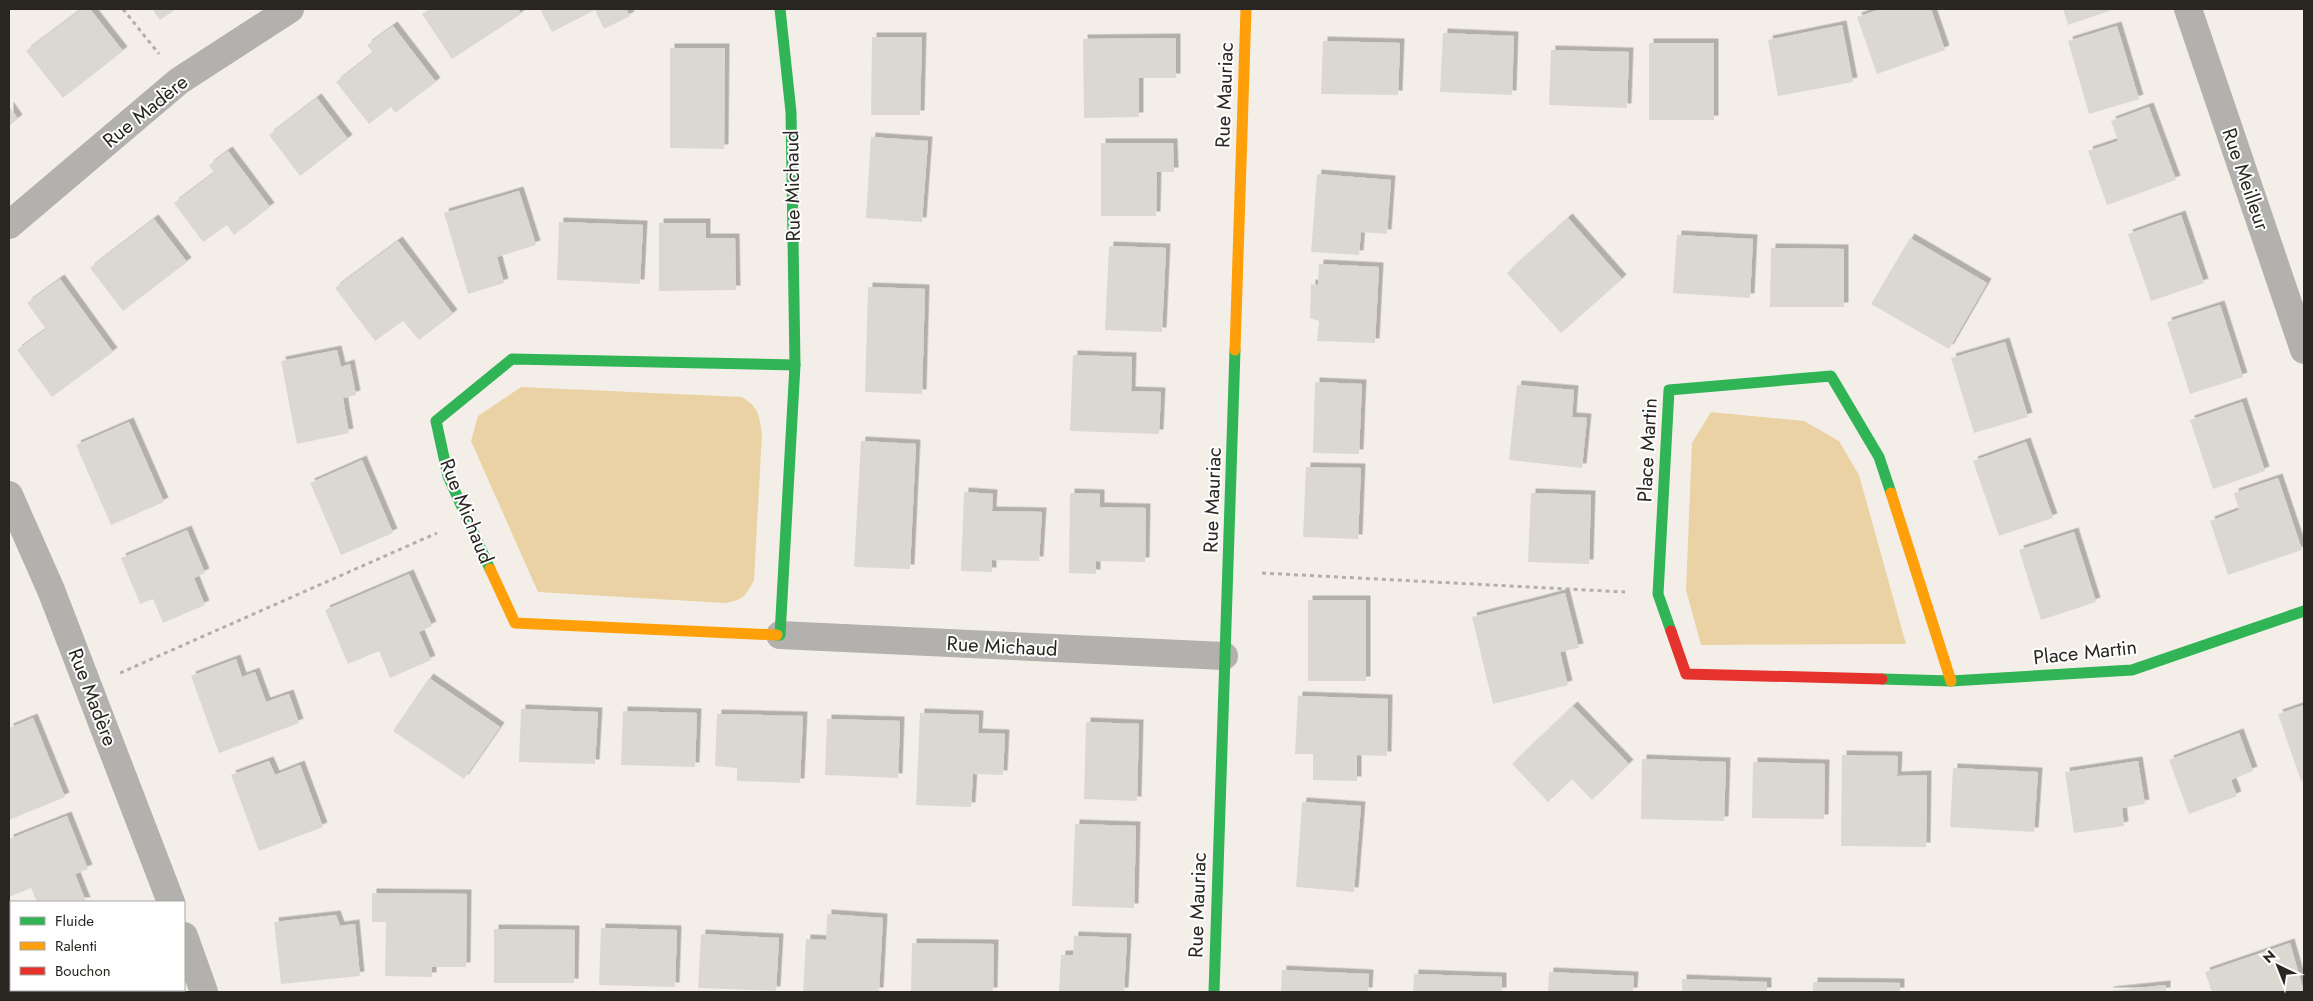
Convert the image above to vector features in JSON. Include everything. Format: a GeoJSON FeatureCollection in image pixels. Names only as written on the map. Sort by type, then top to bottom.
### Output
{"type":"FeatureCollection","features":[{"type":"Feature","properties":{"kind":"street","name":"Rue Madère"},"geometry":{"type":"LineString","coordinates":[[9,225],[180,81],[290,9]]}},
{"type":"Feature","properties":{"kind":"street","name":"Rue Michaud"},"geometry":{"type":"LineString","coordinates":[[780,9],[790,112],[795,365],[780,635]]}},
{"type":"Feature","properties":{"kind":"street","name":"Rue Mauriac"},"geometry":{"type":"LineString","coordinates":[[1214,992],[1246,9]]}},
{"type":"Feature","properties":{"kind":"street","name":"Rue Meilleur"},"geometry":{"type":"LineString","coordinates":[[2188,9],[2304,350]]}},
{"type":"Feature","properties":{"kind":"street","name":"Rue Michaud"},"geometry":{"type":"LineString","coordinates":[[795,365],[512,359],[436,421],[448,476],[515,623],[1224,656]]}},
{"type":"Feature","properties":{"kind":"street","name":"Place Martin"},"geometry":{"type":"LineString","coordinates":[[1951,681],[1880,457],[1831,376],[1669,390],[1658,594],[1686,674],[1951,681],[2132,670],[2304,611]]}},
{"type":"Feature","properties":{"kind":"street","name":"Rue Madère"},"geometry":{"type":"LineString","coordinates":[[9,494],[51,590],[171,901]]}},
{"type":"Feature","properties":{"kind":"street"},"geometry":{"type":"LineString","coordinates":[[185,939],[204,992]]}},
{"type":"Feature","properties":{"kind":"path"},"geometry":{"type":"LineString","coordinates":[[123,9],[180,81]]}},
{"type":"Feature","properties":{"kind":"path"},"geometry":{"type":"LineString","coordinates":[[89,687],[467,519]]}},
{"type":"Feature","properties":{"kind":"path"},"geometry":{"type":"LineString","coordinates":[[1229,571],[1658,594]]}},
{"type":"Feature","properties":{"kind":"shaded area"},"geometry":{"type":"Polygon","coordinates":[[[521,387],[742,397],[752,405],[759,416],[762,434],[754,580],[746,594],[740,599],[725,603],[538,592],[471,441],[478,416],[521,387]]]}},
{"type":"Feature","properties":{"kind":"shaded area"},"geometry":{"type":"Polygon","coordinates":[[[1711,412],[1804,421],[1839,441],[1859,475],[1906,644],[1701,645],[1686,590],[1692,443],[1711,412]]]}},
{"type":"Feature","properties":{"kind":"building"},"geometry":{"type":"Polygon","coordinates":[[[82,9],[90,9],[123,51],[63,98],[26,51],[82,9]]]}},
{"type":"Feature","properties":{"kind":"building"},"geometry":{"type":"Polygon","coordinates":[[[152,9],[176,9],[160,20],[152,9]]]}},
{"type":"Feature","properties":{"kind":"building"},"geometry":{"type":"Polygon","coordinates":[[[430,9],[518,9],[521,14],[452,59],[422,14],[430,9]]]}},
{"type":"Feature","properties":{"kind":"building"},"geometry":{"type":"Polygon","coordinates":[[[540,9],[626,9],[630,16],[604,29],[595,10],[552,32],[540,9]]]}},
{"type":"Feature","properties":{"kind":"building"},"geometry":{"type":"Polygon","coordinates":[[[1881,9],[1931,9],[1945,50],[1877,74],[1857,17],[1881,9]]]}},
{"type":"Feature","properties":{"kind":"building"},"geometry":{"type":"Polygon","coordinates":[[[2063,9],[2115,9],[2068,25],[2063,9]]]}},
{"type":"Feature","properties":{"kind":"building"},"geometry":{"type":"Polygon","coordinates":[[[1842,25],[1853,82],[1778,96],[1768,40],[1842,25]]]}},
{"type":"Feature","properties":{"kind":"building"},"geometry":{"type":"Polygon","coordinates":[[[393,26],[436,82],[395,113],[391,107],[369,124],[336,82],[373,53],[367,45],[393,26]]]}},
{"type":"Feature","properties":{"kind":"building"},"geometry":{"type":"Polygon","coordinates":[[[2117,26],[2139,99],[2089,114],[2068,41],[2117,26]]]}},
{"type":"Feature","properties":{"kind":"building"},"geometry":{"type":"Polygon","coordinates":[[[1443,33],[1514,36],[1512,95],[1440,92],[1443,33]]]}},
{"type":"Feature","properties":{"kind":"building"},"geometry":{"type":"Polygon","coordinates":[[[872,37],[922,37],[920,115],[871,115],[872,37]]]}},
{"type":"Feature","properties":{"kind":"building"},"geometry":{"type":"Polygon","coordinates":[[[1176,38],[1176,78],[1139,78],[1139,117],[1084,118],[1083,39],[1176,38]]]}},
{"type":"Feature","properties":{"kind":"building"},"geometry":{"type":"Polygon","coordinates":[[[1323,41],[1400,43],[1398,95],[1321,94],[1323,41]]]}},
{"type":"Feature","properties":{"kind":"building"},"geometry":{"type":"Polygon","coordinates":[[[1649,43],[1714,43],[1714,120],[1649,120],[1649,43]]]}},
{"type":"Feature","properties":{"kind":"building"},"geometry":{"type":"Polygon","coordinates":[[[670,48],[725,48],[724,149],[670,148],[670,48]]]}},
{"type":"Feature","properties":{"kind":"building"},"geometry":{"type":"Polygon","coordinates":[[[1551,50],[1629,52],[1627,108],[1549,105],[1551,50]]]}},
{"type":"Feature","properties":{"kind":"building"},"geometry":{"type":"Polygon","coordinates":[[[317,98],[348,139],[300,176],[269,135],[317,98]]]}},
{"type":"Feature","properties":{"kind":"building"},"geometry":{"type":"Polygon","coordinates":[[[9,106],[18,119],[9,126],[9,106]]]}},
{"type":"Feature","properties":{"kind":"building"},"geometry":{"type":"Polygon","coordinates":[[[2149,107],[2176,180],[2107,205],[2088,151],[2118,141],[2111,121],[2149,107]]]}},
{"type":"Feature","properties":{"kind":"building"},"geometry":{"type":"Polygon","coordinates":[[[871,137],[928,141],[922,222],[866,218],[871,137]]]}},
{"type":"Feature","properties":{"kind":"building"},"geometry":{"type":"Polygon","coordinates":[[[1101,143],[1173,143],[1174,172],[1157,172],[1156,216],[1101,216],[1101,143]]]}},
{"type":"Feature","properties":{"kind":"building"},"geometry":{"type":"Polygon","coordinates":[[[228,151],[270,207],[234,235],[227,225],[203,242],[174,203],[214,173],[209,165],[228,151]]]}},
{"type":"Feature","properties":{"kind":"building"},"geometry":{"type":"Polygon","coordinates":[[[1317,174],[1391,180],[1387,234],[1361,232],[1359,255],[1311,252],[1317,174]]]}},
{"type":"Feature","properties":{"kind":"building"},"geometry":{"type":"Polygon","coordinates":[[[519,191],[536,245],[497,257],[504,283],[468,294],[444,213],[519,191]]]}},
{"type":"Feature","properties":{"kind":"building"},"geometry":{"type":"Polygon","coordinates":[[[2181,215],[2204,283],[2151,301],[2128,234],[2181,215]]]}},
{"type":"Feature","properties":{"kind":"building"},"geometry":{"type":"Polygon","coordinates":[[[1568,218],[1622,279],[1561,333],[1507,273],[1568,218]]]}},
{"type":"Feature","properties":{"kind":"building"},"geometry":{"type":"Polygon","coordinates":[[[154,219],[187,262],[123,311],[90,268],[154,219]]]}},
{"type":"Feature","properties":{"kind":"building"},"geometry":{"type":"Polygon","coordinates":[[[559,222],[643,225],[640,284],[557,280],[559,222]]]}},
{"type":"Feature","properties":{"kind":"building"},"geometry":{"type":"Polygon","coordinates":[[[659,223],[706,223],[706,238],[735,238],[736,290],[659,291],[659,223]]]}},
{"type":"Feature","properties":{"kind":"building"},"geometry":{"type":"Polygon","coordinates":[[[1677,235],[1753,239],[1750,298],[1673,293],[1677,235]]]}},
{"type":"Feature","properties":{"kind":"building"},"geometry":{"type":"Polygon","coordinates":[[[1910,238],[1987,283],[1949,349],[1871,304],[1910,238]]]}},
{"type":"Feature","properties":{"kind":"building"},"geometry":{"type":"Polygon","coordinates":[[[398,241],[453,314],[419,340],[403,321],[375,341],[335,288],[398,241]]]}},
{"type":"Feature","properties":{"kind":"building"},"geometry":{"type":"Polygon","coordinates":[[[1109,246],[1166,248],[1162,332],[1105,330],[1109,246]]]}},
{"type":"Feature","properties":{"kind":"building"},"geometry":{"type":"Polygon","coordinates":[[[1771,248],[1844,249],[1844,307],[1770,307],[1771,248]]]}},
{"type":"Feature","properties":{"kind":"building"},"geometry":{"type":"Polygon","coordinates":[[[1319,264],[1379,267],[1375,343],[1317,341],[1319,321],[1310,318],[1311,284],[1318,285],[1319,264]]]}},
{"type":"Feature","properties":{"kind":"building"},"geometry":{"type":"Polygon","coordinates":[[[60,279],[113,352],[52,397],[17,350],[46,329],[27,303],[60,279]]]}},
{"type":"Feature","properties":{"kind":"building"},"geometry":{"type":"Polygon","coordinates":[[[868,287],[925,289],[922,394],[865,392],[868,287]]]}},
{"type":"Feature","properties":{"kind":"building"},"geometry":{"type":"Polygon","coordinates":[[[2220,305],[2243,377],[2190,394],[2167,322],[2220,305]]]}},
{"type":"Feature","properties":{"kind":"building"},"geometry":{"type":"Polygon","coordinates":[[[2005,342],[2028,417],[1974,433],[1951,358],[2005,342]]]}},
{"type":"Feature","properties":{"kind":"building"},"geometry":{"type":"Polygon","coordinates":[[[337,350],[341,367],[350,364],[356,395],[343,398],[349,433],[297,444],[281,361],[337,350]]]}},
{"type":"Feature","properties":{"kind":"building"},"geometry":{"type":"Polygon","coordinates":[[[1073,355],[1132,357],[1131,391],[1161,392],[1159,434],[1070,431],[1073,355]]]}},
{"type":"Feature","properties":{"kind":"building"},"geometry":{"type":"Polygon","coordinates":[[[1315,382],[1362,384],[1359,454],[1313,453],[1315,382]]]}},
{"type":"Feature","properties":{"kind":"building"},"geometry":{"type":"Polygon","coordinates":[[[1517,385],[1574,390],[1572,417],[1587,418],[1582,468],[1509,460],[1517,385]]]}},
{"type":"Feature","properties":{"kind":"building"},"geometry":{"type":"Polygon","coordinates":[[[2242,402],[2265,471],[2213,489],[2190,420],[2242,402]]]}},
{"type":"Feature","properties":{"kind":"building"},"geometry":{"type":"Polygon","coordinates":[[[129,422],[164,502],[111,525],[76,445],[129,422]]]}},
{"type":"Feature","properties":{"kind":"building"},"geometry":{"type":"Polygon","coordinates":[[[861,441],[916,444],[910,569],[854,567],[861,441]]]}},
{"type":"Feature","properties":{"kind":"building"},"geometry":{"type":"Polygon","coordinates":[[[2026,442],[2053,518],[1999,536],[1973,461],[2026,442]]]}},
{"type":"Feature","properties":{"kind":"building"},"geometry":{"type":"Polygon","coordinates":[[[362,460],[393,533],[341,555],[310,483],[362,460]]]}},
{"type":"Feature","properties":{"kind":"building"},"geometry":{"type":"Polygon","coordinates":[[[1306,467],[1361,468],[1358,539],[1303,537],[1306,467]]]}},
{"type":"Feature","properties":{"kind":"building"},"geometry":{"type":"Polygon","coordinates":[[[2278,478],[2302,550],[2228,575],[2210,521],[2239,510],[2234,493],[2278,478]]]}},
{"type":"Feature","properties":{"kind":"building"},"geometry":{"type":"Polygon","coordinates":[[[964,492],[993,494],[992,511],[1042,512],[1039,561],[992,560],[992,572],[961,571],[964,492]]]}},
{"type":"Feature","properties":{"kind":"building"},"geometry":{"type":"Polygon","coordinates":[[[1070,493],[1100,494],[1100,507],[1146,508],[1145,562],[1096,561],[1096,574],[1069,573],[1070,493]]]}},
{"type":"Feature","properties":{"kind":"building"},"geometry":{"type":"Polygon","coordinates":[[[1531,493],[1591,495],[1589,564],[1528,562],[1531,493]]]}},
{"type":"Feature","properties":{"kind":"building"},"geometry":{"type":"Polygon","coordinates":[[[187,530],[205,573],[194,578],[205,605],[163,623],[153,599],[140,604],[121,558],[187,530]]]}},
{"type":"Feature","properties":{"kind":"building"},"geometry":{"type":"Polygon","coordinates":[[[2074,532],[2096,602],[2041,620],[2019,550],[2074,532]]]}},
{"type":"Feature","properties":{"kind":"building"},"geometry":{"type":"Polygon","coordinates":[[[409,574],[432,626],[419,632],[431,660],[390,678],[379,651],[348,664],[325,610],[409,574]]]}},
{"type":"Feature","properties":{"kind":"building"},"geometry":{"type":"Polygon","coordinates":[[[1565,593],[1579,648],[1560,652],[1568,685],[1493,704],[1472,617],[1565,593]]]}},
{"type":"Feature","properties":{"kind":"building"},"geometry":{"type":"Polygon","coordinates":[[[1308,600],[1366,600],[1366,681],[1308,681],[1308,600]]]}},
{"type":"Feature","properties":{"kind":"building"},"geometry":{"type":"Polygon","coordinates":[[[236,659],[242,677],[255,672],[266,702],[289,694],[299,723],[219,753],[191,676],[236,659]]]}},
{"type":"Feature","properties":{"kind":"building"},"geometry":{"type":"Polygon","coordinates":[[[429,678],[500,727],[464,779],[393,731],[429,678]]]}},
{"type":"Feature","properties":{"kind":"building"},"geometry":{"type":"Polygon","coordinates":[[[1298,696],[1388,699],[1387,756],[1357,755],[1357,781],[1313,780],[1313,754],[1295,754],[1298,696]]]}},
{"type":"Feature","properties":{"kind":"building"},"geometry":{"type":"Polygon","coordinates":[[[2304,705],[2304,780],[2301,781],[2278,714],[2304,705]]]}},
{"type":"Feature","properties":{"kind":"building"},"geometry":{"type":"Polygon","coordinates":[[[1573,706],[1629,764],[1592,800],[1572,779],[1548,802],[1512,764],[1573,706]]]}},
{"type":"Feature","properties":{"kind":"building"},"geometry":{"type":"Polygon","coordinates":[[[521,709],[598,712],[595,764],[519,762],[521,709]]]}},
{"type":"Feature","properties":{"kind":"building"},"geometry":{"type":"Polygon","coordinates":[[[623,711],[697,713],[695,767],[621,765],[623,711]]]}},
{"type":"Feature","properties":{"kind":"building"},"geometry":{"type":"Polygon","coordinates":[[[920,713],[979,715],[978,733],[1005,734],[1003,775],[973,774],[971,807],[916,805],[920,713]]]}},
{"type":"Feature","properties":{"kind":"building"},"geometry":{"type":"Polygon","coordinates":[[[717,714],[803,716],[800,783],[737,781],[737,768],[715,766],[717,714]]]}},
{"type":"Feature","properties":{"kind":"building"},"geometry":{"type":"Polygon","coordinates":[[[33,718],[65,797],[9,820],[9,728],[33,718]]]}},
{"type":"Feature","properties":{"kind":"building"},"geometry":{"type":"Polygon","coordinates":[[[827,719],[900,721],[898,778],[825,775],[827,719]]]}},
{"type":"Feature","properties":{"kind":"building"},"geometry":{"type":"Polygon","coordinates":[[[1086,722],[1139,724],[1137,801],[1084,799],[1086,722]]]}},
{"type":"Feature","properties":{"kind":"building"},"geometry":{"type":"Polygon","coordinates":[[[2239,733],[2253,771],[2231,780],[2237,796],[2189,814],[2169,760],[2239,733]]]}},
{"type":"Feature","properties":{"kind":"building"},"geometry":{"type":"Polygon","coordinates":[[[1842,755],[1898,756],[1897,776],[1927,775],[1926,847],[1841,846],[1842,755]]]}},
{"type":"Feature","properties":{"kind":"building"},"geometry":{"type":"Polygon","coordinates":[[[1642,759],[1726,762],[1724,821],[1641,819],[1642,759]]]}},
{"type":"Feature","properties":{"kind":"building"},"geometry":{"type":"Polygon","coordinates":[[[269,761],[275,775],[300,765],[323,827],[259,851],[231,775],[269,761]]]}},
{"type":"Feature","properties":{"kind":"building"},"geometry":{"type":"Polygon","coordinates":[[[2138,761],[2145,804],[2122,808],[2124,826],[2074,833],[2065,772],[2138,761]]]}},
{"type":"Feature","properties":{"kind":"building"},"geometry":{"type":"Polygon","coordinates":[[[1753,762],[1825,764],[1824,819],[1752,818],[1753,762]]]}},
{"type":"Feature","properties":{"kind":"building"},"geometry":{"type":"Polygon","coordinates":[[[1953,768],[2038,772],[2034,832],[1950,827],[1953,768]]]}},
{"type":"Feature","properties":{"kind":"building"},"geometry":{"type":"Polygon","coordinates":[[[1302,802],[1361,806],[1354,892],[1296,887],[1302,802]]]}},
{"type":"Feature","properties":{"kind":"building"},"geometry":{"type":"Polygon","coordinates":[[[67,816],[88,869],[75,874],[86,901],[37,901],[31,888],[9,897],[9,839],[67,816]]]}},
{"type":"Feature","properties":{"kind":"building"},"geometry":{"type":"Polygon","coordinates":[[[1075,824],[1136,826],[1134,908],[1072,906],[1075,824]]]}},
{"type":"Feature","properties":{"kind":"building"},"geometry":{"type":"Polygon","coordinates":[[[372,893],[467,894],[466,967],[432,967],[432,977],[385,976],[386,922],[372,922],[372,893]]]}},
{"type":"Feature","properties":{"kind":"building"},"geometry":{"type":"Polygon","coordinates":[[[827,914],[883,918],[879,992],[803,992],[806,939],[826,940],[827,914]]]}},
{"type":"Feature","properties":{"kind":"building"},"geometry":{"type":"Polygon","coordinates":[[[336,915],[340,926],[355,924],[360,976],[281,984],[274,922],[336,915]]]}},
{"type":"Feature","properties":{"kind":"building"},"geometry":{"type":"Polygon","coordinates":[[[601,928],[677,930],[675,987],[599,985],[601,928]]]}},
{"type":"Feature","properties":{"kind":"building"},"geometry":{"type":"Polygon","coordinates":[[[494,929],[575,930],[574,983],[494,983],[494,929]]]}},
{"type":"Feature","properties":{"kind":"building"},"geometry":{"type":"Polygon","coordinates":[[[701,934],[779,938],[776,991],[698,988],[701,934]]]}},
{"type":"Feature","properties":{"kind":"building"},"geometry":{"type":"Polygon","coordinates":[[[1074,936],[1127,938],[1124,992],[1059,992],[1061,955],[1073,955],[1074,936]]]}},
{"type":"Feature","properties":{"kind":"building"},"geometry":{"type":"Polygon","coordinates":[[[912,943],[994,944],[993,992],[911,992],[912,943]]]}},
{"type":"Feature","properties":{"kind":"building"},"geometry":{"type":"Polygon","coordinates":[[[2290,943],[2304,992],[2212,992],[2205,972],[2290,943]]]}},
{"type":"Feature","properties":{"kind":"building"},"geometry":{"type":"Polygon","coordinates":[[[1282,970],[1369,974],[1368,992],[1281,992],[1282,970]]]}},
{"type":"Feature","properties":{"kind":"building"},"geometry":{"type":"Polygon","coordinates":[[[1549,972],[1634,976],[1633,992],[1548,992],[1549,972]]]}},
{"type":"Feature","properties":{"kind":"building"},"geometry":{"type":"Polygon","coordinates":[[[1414,974],[1502,977],[1502,992],[1413,992],[1414,974]]]}},
{"type":"Feature","properties":{"kind":"building"},"geometry":{"type":"Polygon","coordinates":[[[1682,979],[1767,982],[1767,992],[1682,992],[1682,979]]]}},
{"type":"Feature","properties":{"kind":"building"},"geometry":{"type":"Polygon","coordinates":[[[1813,982],[1900,983],[1900,992],[1813,992],[1813,982]]]}},
{"type":"Feature","properties":{"kind":"building"},"geometry":{"type":"Polygon","coordinates":[[[2166,985],[2166,992],[2109,992],[2109,991],[2166,985]]]}},
{"type":"Feature","properties":{"kind":"building"},"geometry":{"type":"Polygon","coordinates":[[[74,991],[141,992],[74,992],[74,991]]]}},
{"type":"Feature","properties":{"kind":"traffic: fast"},"geometry":{"type":"LineString","coordinates":[[777,635],[780,635],[795,365],[791,112],[780,9]]}},
{"type":"Feature","properties":{"kind":"traffic: fast"},"geometry":{"type":"LineString","coordinates":[[1214,992],[1235,350]]}},
{"type":"Feature","properties":{"kind":"traffic: fast"},"geometry":{"type":"LineString","coordinates":[[490,569],[448,476],[436,421],[512,359],[795,365]]}},
{"type":"Feature","properties":{"kind":"traffic: fast"},"geometry":{"type":"LineString","coordinates":[[1671,631],[1658,594],[1669,390],[1831,376],[1879,457],[1891,493]]}},
{"type":"Feature","properties":{"kind":"traffic: fast"},"geometry":{"type":"LineString","coordinates":[[1882,679],[1951,681],[2132,670],[2304,611]]}},
{"type":"Feature","properties":{"kind":"traffic: slow"},"geometry":{"type":"LineString","coordinates":[[1235,350],[1246,9]]}},
{"type":"Feature","properties":{"kind":"traffic: slow"},"geometry":{"type":"LineString","coordinates":[[1891,493],[1951,681]]}},
{"type":"Feature","properties":{"kind":"traffic: slow"},"geometry":{"type":"LineString","coordinates":[[490,569],[515,623],[777,635]]}},
{"type":"Feature","properties":{"kind":"traffic: jam"},"geometry":{"type":"LineString","coordinates":[[1671,631],[1686,674],[1882,679]]}}]}
